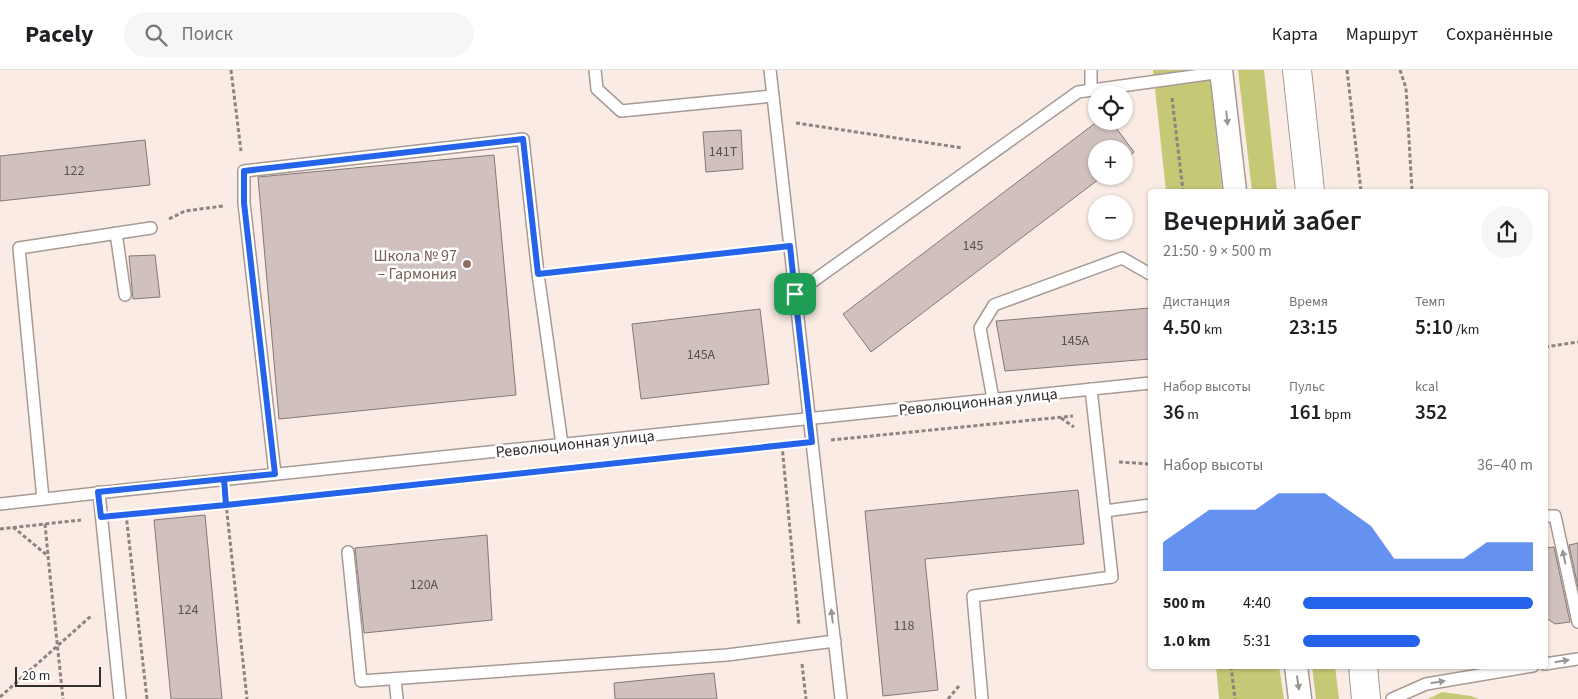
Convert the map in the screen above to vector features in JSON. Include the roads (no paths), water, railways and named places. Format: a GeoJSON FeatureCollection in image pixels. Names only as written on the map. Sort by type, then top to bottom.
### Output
{"type":"FeatureCollection","features":[{"type":"Feature","properties":{"kind":"main road"},"geometry":{"type":"LineString","coordinates":[[1297,70],[1310,189]]}},
{"type":"Feature","properties":{"kind":"main road"},"geometry":{"type":"LineString","coordinates":[[1363,669],[1366,699]]}},
{"type":"Feature","properties":{"kind":"street"},"geometry":{"type":"LineString","coordinates":[[1222,71],[1235,189]]}},
{"type":"Feature","properties":{"kind":"street"},"geometry":{"type":"LineString","coordinates":[[1296,669],[1300,699]]}},
{"type":"Feature","properties":{"kind":"lane"},"geometry":{"type":"LineString","coordinates":[[595,70],[597,89],[621,111],[773,96]]}},
{"type":"Feature","properties":{"kind":"lane"},"geometry":{"type":"LineString","coordinates":[[770,70],[842,699]]}},
{"type":"Feature","properties":{"kind":"lane"},"geometry":{"type":"LineString","coordinates":[[1091,70],[1091,85]]}},
{"type":"Feature","properties":{"kind":"lane"},"geometry":{"type":"LineString","coordinates":[[1130,85],[1222,71]]}},
{"type":"Feature","properties":{"kind":"lane"},"geometry":{"type":"LineString","coordinates":[[795,294],[1078,92],[1088,90]]}},
{"type":"Feature","properties":{"kind":"lane"},"geometry":{"type":"LineString","coordinates":[[275,474],[244,203],[244,171],[523,139],[538,274],[562,444]]}},
{"type":"Feature","properties":{"kind":"lane"},"geometry":{"type":"LineString","coordinates":[[43,499],[20,248],[151,228]]}},
{"type":"Feature","properties":{"kind":"lane"},"geometry":{"type":"LineString","coordinates":[[116,233],[125,295]]}},
{"type":"Feature","properties":{"kind":"lane"},"geometry":{"type":"LineString","coordinates":[[993,399],[980,328],[994,305],[1122,258],[1148,273]]}},
{"type":"Feature","properties":{"kind":"lane","name":"Революционная улица"},"geometry":{"type":"LineString","coordinates":[[0,504],[98,492],[1148,382]]}},
{"type":"Feature","properties":{"kind":"lane"},"geometry":{"type":"LineString","coordinates":[[982,699],[973,596],[1112,577],[1091,389]]}},
{"type":"Feature","properties":{"kind":"lane"},"geometry":{"type":"LineString","coordinates":[[98,492],[120,699]]}},
{"type":"Feature","properties":{"kind":"lane"},"geometry":{"type":"LineString","coordinates":[[1105,511],[1148,505]]}},
{"type":"Feature","properties":{"kind":"lane"},"geometry":{"type":"LineString","coordinates":[[1548,516],[1555,516],[1578,622]]}},
{"type":"Feature","properties":{"kind":"lane"},"geometry":{"type":"LineString","coordinates":[[348,552],[361,682],[727,655],[835,641]]}},
{"type":"Feature","properties":{"kind":"lane"},"geometry":{"type":"LineString","coordinates":[[1548,664],[1578,659]]}},
{"type":"Feature","properties":{"kind":"lane"},"geometry":{"type":"LineString","coordinates":[[1392,699],[1426,684],[1515,669]]}},
{"type":"Feature","properties":{"kind":"lane"},"geometry":{"type":"LineString","coordinates":[[395,679],[397,699]]}},
{"type":"Feature","properties":{"kind":"place","name":"Школа № 97 – Гармония"},"geometry":{"type":"Point","coordinates":[467,264]}}]}
